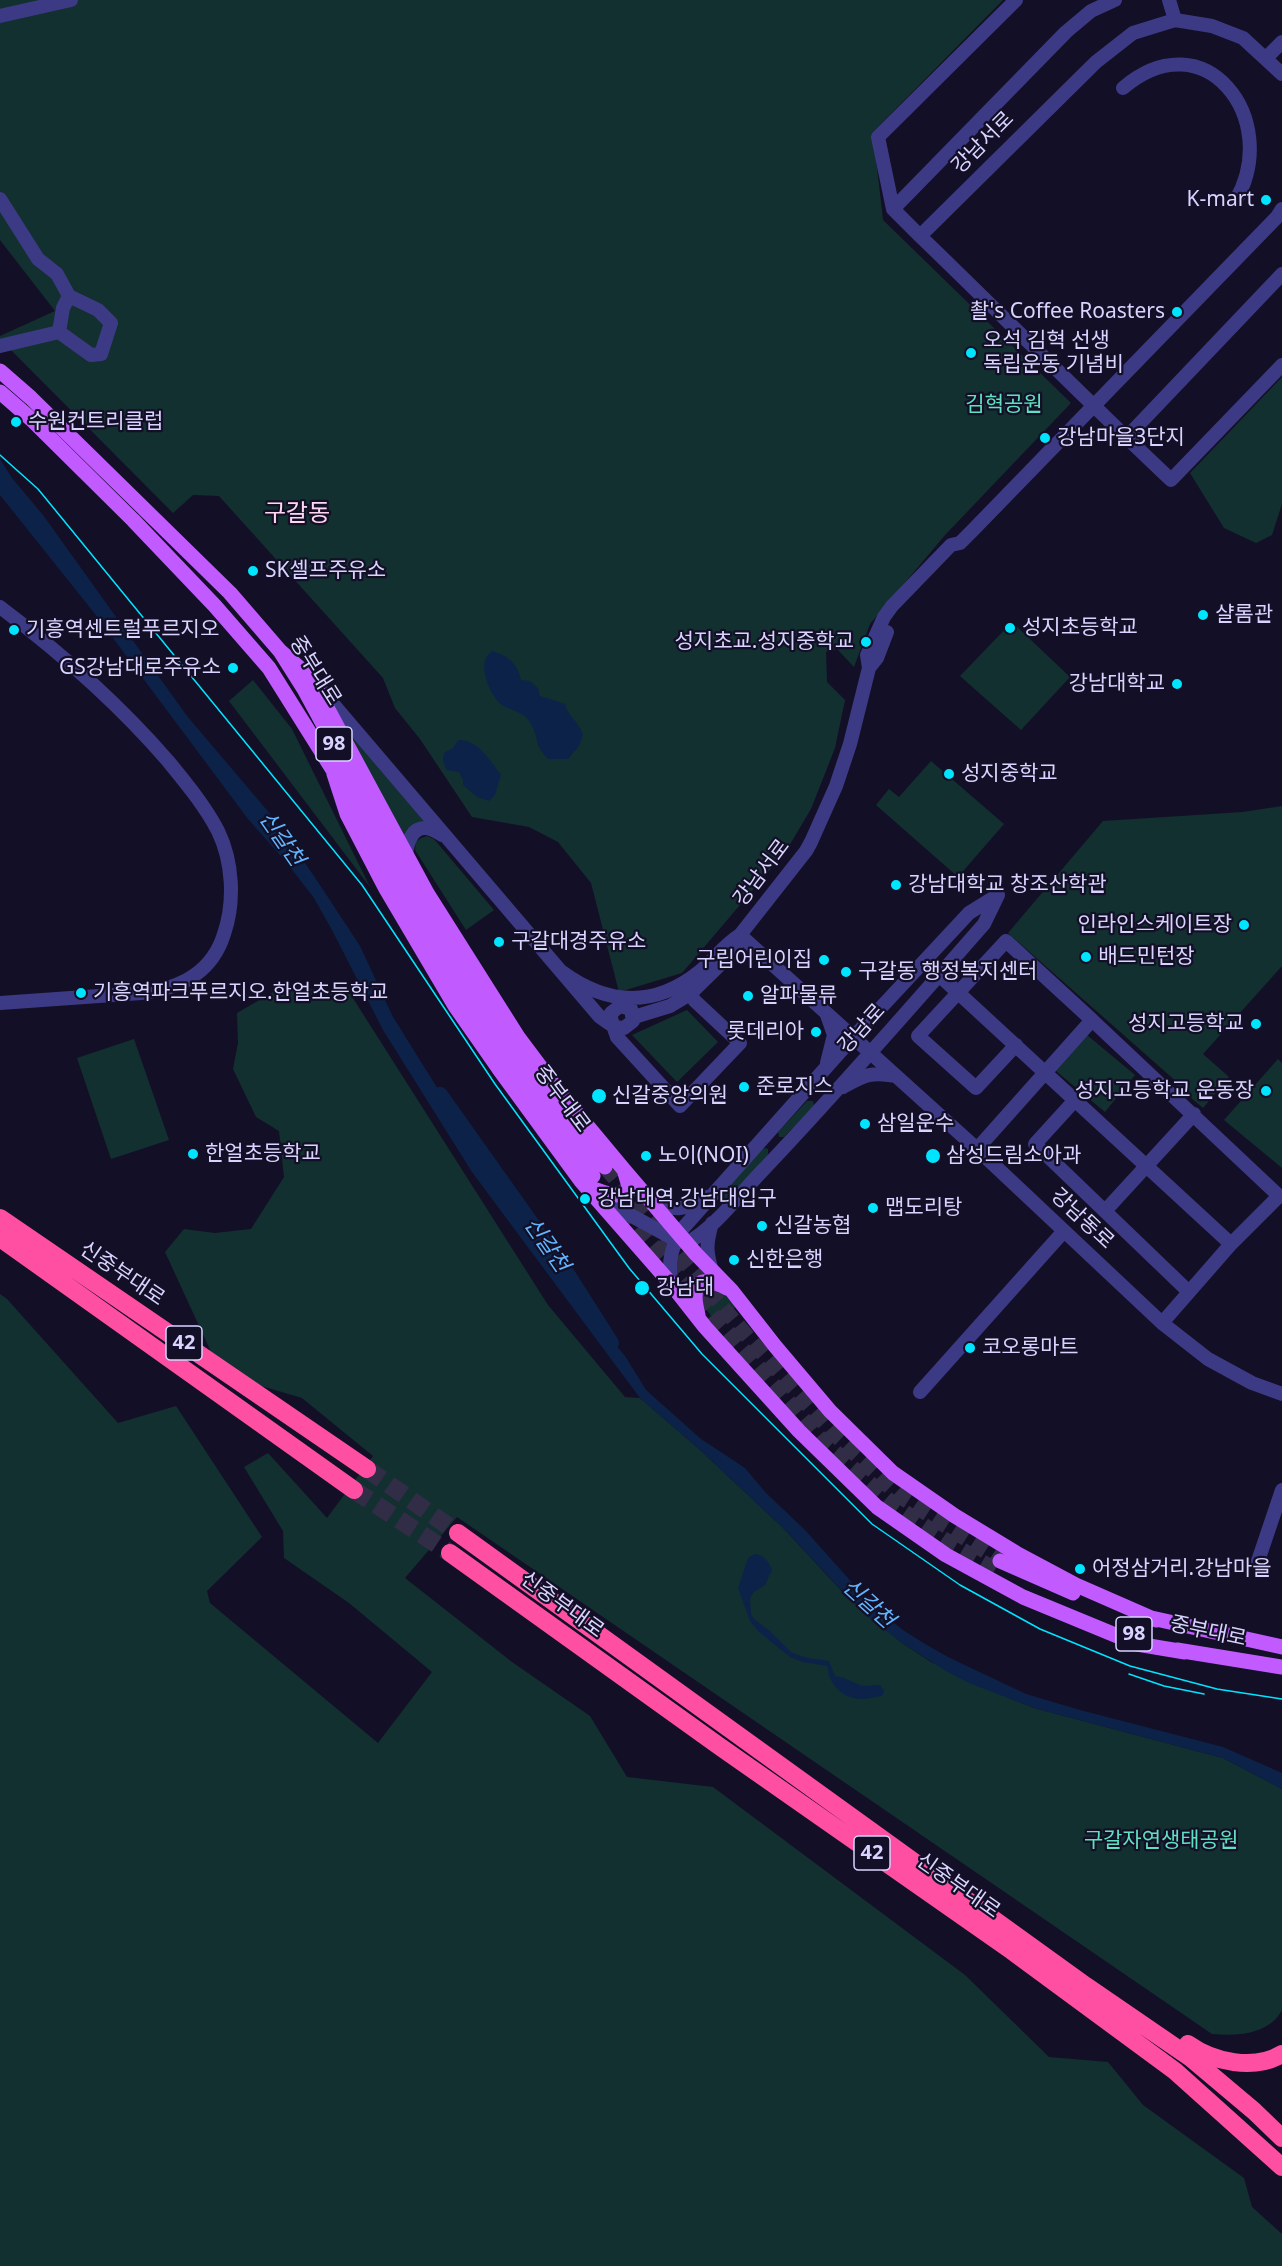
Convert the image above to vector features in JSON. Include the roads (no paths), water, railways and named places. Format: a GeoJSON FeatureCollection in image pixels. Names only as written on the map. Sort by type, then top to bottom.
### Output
{"type":"FeatureCollection","features":[{"type":"Feature","properties":{"kind":"highway","name":"신중부대로"},"geometry":{"type":"LineString","coordinates":[[0,1218],[367,1469]]}},
{"type":"Feature","properties":{"kind":"highway","name":"신중부대로"},"geometry":{"type":"LineString","coordinates":[[0,1238],[354,1490]]}},
{"type":"Feature","properties":{"kind":"highway"},"geometry":{"type":"LineString","coordinates":[[0,1250],[48,1281],[93,1303]]}},
{"type":"Feature","properties":{"kind":"highway","name":"신중부대로"},"geometry":{"type":"LineString","coordinates":[[458,1533],[1086,1986],[1191,2058],[1254,2110],[1282,2138]]}},
{"type":"Feature","properties":{"kind":"highway","name":"신중부대로"},"geometry":{"type":"LineString","coordinates":[[450,1553],[719,1746],[1012,1951],[1175,2071],[1282,2167]]}},
{"type":"Feature","properties":{"kind":"highway"},"geometry":{"type":"LineString","coordinates":[[695,1705],[912,1846],[1202,2054],[1246,2064],[1274,2059],[1282,2054]]}},
{"type":"Feature","properties":{"kind":"main road","name":"중부대로"},"geometry":{"type":"LineString","coordinates":[[0,371],[31,398],[230,593],[280,651],[304,689],[414,892],[508,1044],[574,1132],[593,1178]]}},
{"type":"Feature","properties":{"kind":"main road","name":"중부대로"},"geometry":{"type":"LineString","coordinates":[[0,392],[31,419],[215,606],[269,668],[358,810],[400,891],[456,988],[593,1178]]}},
{"type":"Feature","properties":{"kind":"main road"},"geometry":{"type":"LineString","coordinates":[[280,651],[311,678],[428,893],[518,1037],[681,1239],[732,1291],[830,1411],[893,1473],[955,1516],[1016,1553],[1076,1585],[1156,1620]]}},
{"type":"Feature","properties":{"kind":"main road"},"geometry":{"type":"LineString","coordinates":[[593,1178],[614,1196],[623,1196],[630,1190],[625,1171]]}},
{"type":"Feature","properties":{"kind":"main road"},"geometry":{"type":"LineString","coordinates":[[593,1178],[698,1318],[799,1431],[877,1508],[946,1555],[1023,1597],[1137,1644],[1185,1652]]}},
{"type":"Feature","properties":{"kind":"main road"},"geometry":{"type":"LineString","coordinates":[[698,1318],[694,1295],[699,1284],[704,1281],[713,1282],[732,1291]]}},
{"type":"Feature","properties":{"kind":"main road","name":"중부대로"},"geometry":{"type":"LineString","coordinates":[[1282,1647],[1156,1620],[998,1566],[1038,1593],[1146,1639],[1185,1652],[1282,1667]]}},
{"type":"Feature","properties":{"kind":"main road"},"geometry":{"type":"LineString","coordinates":[[1247,1640],[1282,1642]]}},
{"type":"Feature","properties":{"kind":"street"},"geometry":{"type":"LineString","coordinates":[[0,16],[25,5],[71,0]]}},
{"type":"Feature","properties":{"kind":"street"},"geometry":{"type":"LineString","coordinates":[[1016,0],[878,136],[893,209],[1009,321],[1092,406],[1171,480],[1282,365]]}},
{"type":"Feature","properties":{"kind":"street"},"geometry":{"type":"LineString","coordinates":[[893,209],[1066,32],[1091,11],[1115,0]]}},
{"type":"Feature","properties":{"kind":"street"},"geometry":{"type":"LineString","coordinates":[[1169,0],[1175,20]]}},
{"type":"Feature","properties":{"kind":"street","name":"강남서로"},"geometry":{"type":"LineString","coordinates":[[920,236],[1107,52],[1133,33],[1175,20],[1212,26],[1243,38],[1282,74]]}},
{"type":"Feature","properties":{"kind":"street"},"geometry":{"type":"LineString","coordinates":[[1266,58],[1282,42]]}},
{"type":"Feature","properties":{"kind":"street"},"geometry":{"type":"LineString","coordinates":[[1123,88],[1146,71],[1175,64],[1208,69],[1230,81],[1246,99],[1257,122],[1260,144],[1257,163],[1251,179],[1236,200]]}},
{"type":"Feature","properties":{"kind":"street"},"geometry":{"type":"LineString","coordinates":[[0,199],[38,259],[57,274],[69,296],[98,310],[111,323],[101,354],[91,355],[59,332],[0,346]]}},
{"type":"Feature","properties":{"kind":"street","name":"강남서로"},"geometry":{"type":"LineString","coordinates":[[869,1052],[740,935],[811,842],[836,786],[850,744],[869,668],[877,658],[892,622],[957,551],[960,543],[1277,217],[1282,209]]}},
{"type":"Feature","properties":{"kind":"street"},"geometry":{"type":"LineString","coordinates":[[1126,438],[1282,274]]}},
{"type":"Feature","properties":{"kind":"street"},"geometry":{"type":"LineString","coordinates":[[59,332],[63,308],[69,296]]}},
{"type":"Feature","properties":{"kind":"street"},"geometry":{"type":"LineString","coordinates":[[0,607],[66,659],[107,696],[178,773],[219,832],[230,874],[231,891],[228,921],[216,954],[191,979],[179,985],[162,991],[0,1003]]}},
{"type":"Feature","properties":{"kind":"street"},"geometry":{"type":"LineString","coordinates":[[311,678],[598,1016],[619,1027],[632,1024],[627,1010]]}},
{"type":"Feature","properties":{"kind":"street"},"geometry":{"type":"LineString","coordinates":[[406,853],[408,840],[417,829],[427,828],[449,840]]}},
{"type":"Feature","properties":{"kind":"street","name":"강남로"},"geometry":{"type":"LineString","coordinates":[[998,896],[984,924],[833,1093],[712,1223],[681,1239],[698,1210],[853,1037],[969,913],[998,896]]}},
{"type":"Feature","properties":{"kind":"street"},"geometry":{"type":"LineString","coordinates":[[562,972],[580,985],[592,998],[627,1010],[661,999],[684,988],[725,944],[740,935]]}},
{"type":"Feature","properties":{"kind":"street"},"geometry":{"type":"LineString","coordinates":[[690,994],[740,1043],[680,1106],[625,1046],[622,1034],[611,1013],[670,1006],[690,994],[734,951],[740,935]]}},
{"type":"Feature","properties":{"kind":"street"},"geometry":{"type":"LineString","coordinates":[[1016,1044],[976,1088],[918,1036],[1006,941],[1194,1114],[1279,1196],[1231,1245],[1162,1323]]}},
{"type":"Feature","properties":{"kind":"street"},"geometry":{"type":"LineString","coordinates":[[580,985],[614,997],[642,998],[680,984],[699,972]]}},
{"type":"Feature","properties":{"kind":"street"},"geometry":{"type":"LineString","coordinates":[[939,975],[1047,1072],[1231,1245]]}},
{"type":"Feature","properties":{"kind":"street"},"geometry":{"type":"LineString","coordinates":[[825,1069],[834,1035],[826,1013]]}},
{"type":"Feature","properties":{"kind":"street"},"geometry":{"type":"LineString","coordinates":[[977,1149],[1092,1020]]}},
{"type":"Feature","properties":{"kind":"street","name":"강남동로"},"geometry":{"type":"LineString","coordinates":[[869,1052],[977,1149],[1162,1323],[1208,1359],[1252,1383],[1282,1394]]}},
{"type":"Feature","properties":{"kind":"street"},"geometry":{"type":"LineString","coordinates":[[833,1093],[866,1075],[879,1073],[895,1076]]}},
{"type":"Feature","properties":{"kind":"street"},"geometry":{"type":"LineString","coordinates":[[1076,1099],[1035,1144],[1189,1292]]}},
{"type":"Feature","properties":{"kind":"street"},"geometry":{"type":"LineString","coordinates":[[1105,1211],[1194,1114]]}},
{"type":"Feature","properties":{"kind":"street"},"geometry":{"type":"LineString","coordinates":[[593,1178],[610,1204],[681,1239],[670,1257],[672,1285]]}},
{"type":"Feature","properties":{"kind":"street"},"geometry":{"type":"LineString","coordinates":[[650,1200],[673,1210],[690,1206],[714,1193]]}},
{"type":"Feature","properties":{"kind":"street"},"geometry":{"type":"LineString","coordinates":[[698,1210],[712,1223],[707,1242],[712,1271]]}},
{"type":"Feature","properties":{"kind":"street"},"geometry":{"type":"LineString","coordinates":[[920,1392],[1065,1231]]}},
{"type":"Feature","properties":{"kind":"street"},"geometry":{"type":"LineString","coordinates":[[1258,1562],[1282,1490]]}},
{"type":"Feature","properties":{"kind":"water"},"geometry":{"type":"Polygon","coordinates":[[[0,459],[12,478],[43,515],[187,716],[271,815],[314,876],[360,946],[393,1017],[509,1203],[591,1315],[625,1356],[646,1390],[701,1439],[745,1468],[766,1493],[805,1530],[873,1606],[925,1644],[1026,1694],[1223,1747],[1282,1773],[1282,1789],[1223,1758],[1034,1708],[969,1683],[946,1671],[902,1643],[863,1613],[783,1528],[699,1449],[640,1398],[472,1172],[383,1030],[314,898],[248,819],[95,614],[0,495],[0,459]]]}},
{"type":"Feature","properties":{"kind":"water"},"geometry":{"type":"Polygon","coordinates":[[[492,651],[511,661],[521,680],[530,681],[538,688],[540,696],[565,704],[583,735],[579,746],[568,759],[548,759],[538,745],[529,721],[522,714],[502,705],[494,696],[484,670],[486,658],[492,651]]]}},
{"type":"Feature","properties":{"kind":"water"},"geometry":{"type":"Polygon","coordinates":[[[458,740],[477,747],[501,774],[495,795],[489,801],[477,797],[463,785],[459,772],[446,770],[443,760],[444,753],[453,748],[458,740]]]}},
{"type":"Feature","properties":{"kind":"water"},"geometry":{"type":"Polygon","coordinates":[[[755,1554],[766,1559],[772,1570],[765,1585],[754,1592],[750,1598],[751,1614],[755,1620],[792,1653],[829,1661],[835,1676],[862,1686],[880,1685],[884,1690],[883,1695],[868,1699],[847,1696],[836,1687],[830,1678],[827,1666],[790,1657],[759,1632],[750,1621],[738,1588],[748,1558],[755,1554]]]}},
{"type":"Feature","properties":{"kind":"waterway","name":"신갈천"},"geometry":{"type":"LineString","coordinates":[[440,1095],[569,1277],[611,1343]]}},
{"type":"Feature","properties":{"kind":"tunnel"},"geometry":{"type":"LineString","coordinates":[[605,1167],[753,1343],[830,1430],[898,1495],[1000,1561]]}},
{"type":"Feature","properties":{"kind":"tunnel"},"geometry":{"type":"LineString","coordinates":[[623,1210],[820,1438],[892,1503],[944,1539],[996,1570]]}},
{"type":"Feature","properties":{"kind":"tunnel"},"geometry":{"type":"LineString","coordinates":[[367,1469],[458,1533]]}},
{"type":"Feature","properties":{"kind":"tunnel"},"geometry":{"type":"LineString","coordinates":[[354,1490],[450,1553]]}},
{"type":"Feature","properties":{"kind":"tram line"},"geometry":{"type":"LineString","coordinates":[[0,455],[38,489],[362,885],[495,1084],[629,1268],[702,1354],[872,1524],[960,1585],[1040,1629],[1130,1666],[1217,1689],[1282,1699]]}},
{"type":"Feature","properties":{"kind":"tram line"},"geometry":{"type":"LineString","coordinates":[[1129,1674],[1164,1686],[1204,1694]]}},
{"type":"Feature","properties":{"kind":"place","name":"K-mart"},"geometry":{"type":"Point","coordinates":[1266,200]}},
{"type":"Feature","properties":{"kind":"place","name":"촬's Coffee Roasters"},"geometry":{"type":"Point","coordinates":[1177,312]}},
{"type":"Feature","properties":{"kind":"place","name":"오석 김혁 선생 독립운동 기념비"},"geometry":{"type":"Point","coordinates":[971,353]}},
{"type":"Feature","properties":{"kind":"place","name":"수원컨트리클럽"},"geometry":{"type":"Point","coordinates":[16,422]}},
{"type":"Feature","properties":{"kind":"place","name":"강남마을3단지"},"geometry":{"type":"Point","coordinates":[1045,438]}},
{"type":"Feature","properties":{"kind":"place","name":"SK셀프주유소"},"geometry":{"type":"Point","coordinates":[253,571]}},
{"type":"Feature","properties":{"kind":"place","name":"샬롬관"},"geometry":{"type":"Point","coordinates":[1203,615]}},
{"type":"Feature","properties":{"kind":"place","name":"성지초등학교"},"geometry":{"type":"Point","coordinates":[1010,628]}},
{"type":"Feature","properties":{"kind":"place","name":"기흥역센트럴푸르지오"},"geometry":{"type":"Point","coordinates":[14,630]}},
{"type":"Feature","properties":{"kind":"place","name":"성지초교.성지중학교"},"geometry":{"type":"Point","coordinates":[866,642]}},
{"type":"Feature","properties":{"kind":"place","name":"GS강남대로주유소"},"geometry":{"type":"Point","coordinates":[233,668]}},
{"type":"Feature","properties":{"kind":"place","name":"강남대학교"},"geometry":{"type":"Point","coordinates":[1177,684]}},
{"type":"Feature","properties":{"kind":"place","name":"성지중학교"},"geometry":{"type":"Point","coordinates":[949,774]}},
{"type":"Feature","properties":{"kind":"place","name":"강남대학교 창조산학관"},"geometry":{"type":"Point","coordinates":[896,885]}},
{"type":"Feature","properties":{"kind":"place","name":"인라인스케이트장"},"geometry":{"type":"Point","coordinates":[1244,925]}},
{"type":"Feature","properties":{"kind":"place","name":"구갈대경주유소"},"geometry":{"type":"Point","coordinates":[499,942]}},
{"type":"Feature","properties":{"kind":"place","name":"배드민턴장"},"geometry":{"type":"Point","coordinates":[1086,957]}},
{"type":"Feature","properties":{"kind":"place","name":"구립어린이집"},"geometry":{"type":"Point","coordinates":[824,960]}},
{"type":"Feature","properties":{"kind":"place","name":"구갈동 행정복지센터"},"geometry":{"type":"Point","coordinates":[846,972]}},
{"type":"Feature","properties":{"kind":"place","name":"기흥역파크푸르지오.한얼초등학교"},"geometry":{"type":"Point","coordinates":[81,993]}},
{"type":"Feature","properties":{"kind":"place","name":"알파물류"},"geometry":{"type":"Point","coordinates":[748,996]}},
{"type":"Feature","properties":{"kind":"place","name":"성지고등학교"},"geometry":{"type":"Point","coordinates":[1256,1024]}},
{"type":"Feature","properties":{"kind":"place","name":"롯데리아"},"geometry":{"type":"Point","coordinates":[816,1032]}},
{"type":"Feature","properties":{"kind":"place","name":"준로지스"},"geometry":{"type":"Point","coordinates":[744,1087]}},
{"type":"Feature","properties":{"kind":"place","name":"성지고등학교 운동장"},"geometry":{"type":"Point","coordinates":[1266,1091]}},
{"type":"Feature","properties":{"kind":"place","name":"신갈중앙의원"},"geometry":{"type":"Point","coordinates":[599,1096]}},
{"type":"Feature","properties":{"kind":"place","name":"삼일운수"},"geometry":{"type":"Point","coordinates":[865,1124]}},
{"type":"Feature","properties":{"kind":"place","name":"한얼초등학교"},"geometry":{"type":"Point","coordinates":[193,1154]}},
{"type":"Feature","properties":{"kind":"place","name":"노이(NOI)"},"geometry":{"type":"Point","coordinates":[646,1156]}},
{"type":"Feature","properties":{"kind":"place","name":"삼성드림소아과"},"geometry":{"type":"Point","coordinates":[933,1156]}},
{"type":"Feature","properties":{"kind":"place","name":"강남대역.강남대입구"},"geometry":{"type":"Point","coordinates":[585,1199]}},
{"type":"Feature","properties":{"kind":"place","name":"맵도리탕"},"geometry":{"type":"Point","coordinates":[873,1208]}},
{"type":"Feature","properties":{"kind":"place","name":"신갈농협"},"geometry":{"type":"Point","coordinates":[762,1226]}},
{"type":"Feature","properties":{"kind":"place","name":"신한은행"},"geometry":{"type":"Point","coordinates":[734,1260]}},
{"type":"Feature","properties":{"kind":"place","name":"강남대"},"geometry":{"type":"Point","coordinates":[642,1288]}},
{"type":"Feature","properties":{"kind":"place","name":"코오롱마트"},"geometry":{"type":"Point","coordinates":[970,1348]}},
{"type":"Feature","properties":{"kind":"place","name":"어정삼거리.강남마을"},"geometry":{"type":"Point","coordinates":[1080,1569]}},
{"type":"Feature","properties":{"kind":"district","name":"구갈동"},"geometry":{"type":"Point","coordinates":[297,514]}},
{"type":"Feature","properties":{"kind":"park label","name":"김혁공원"},"geometry":{"type":"Point","coordinates":[1004,405]}},
{"type":"Feature","properties":{"kind":"park label","name":"구갈자연생태공원"},"geometry":{"type":"Point","coordinates":[1161,1841]}}]}
